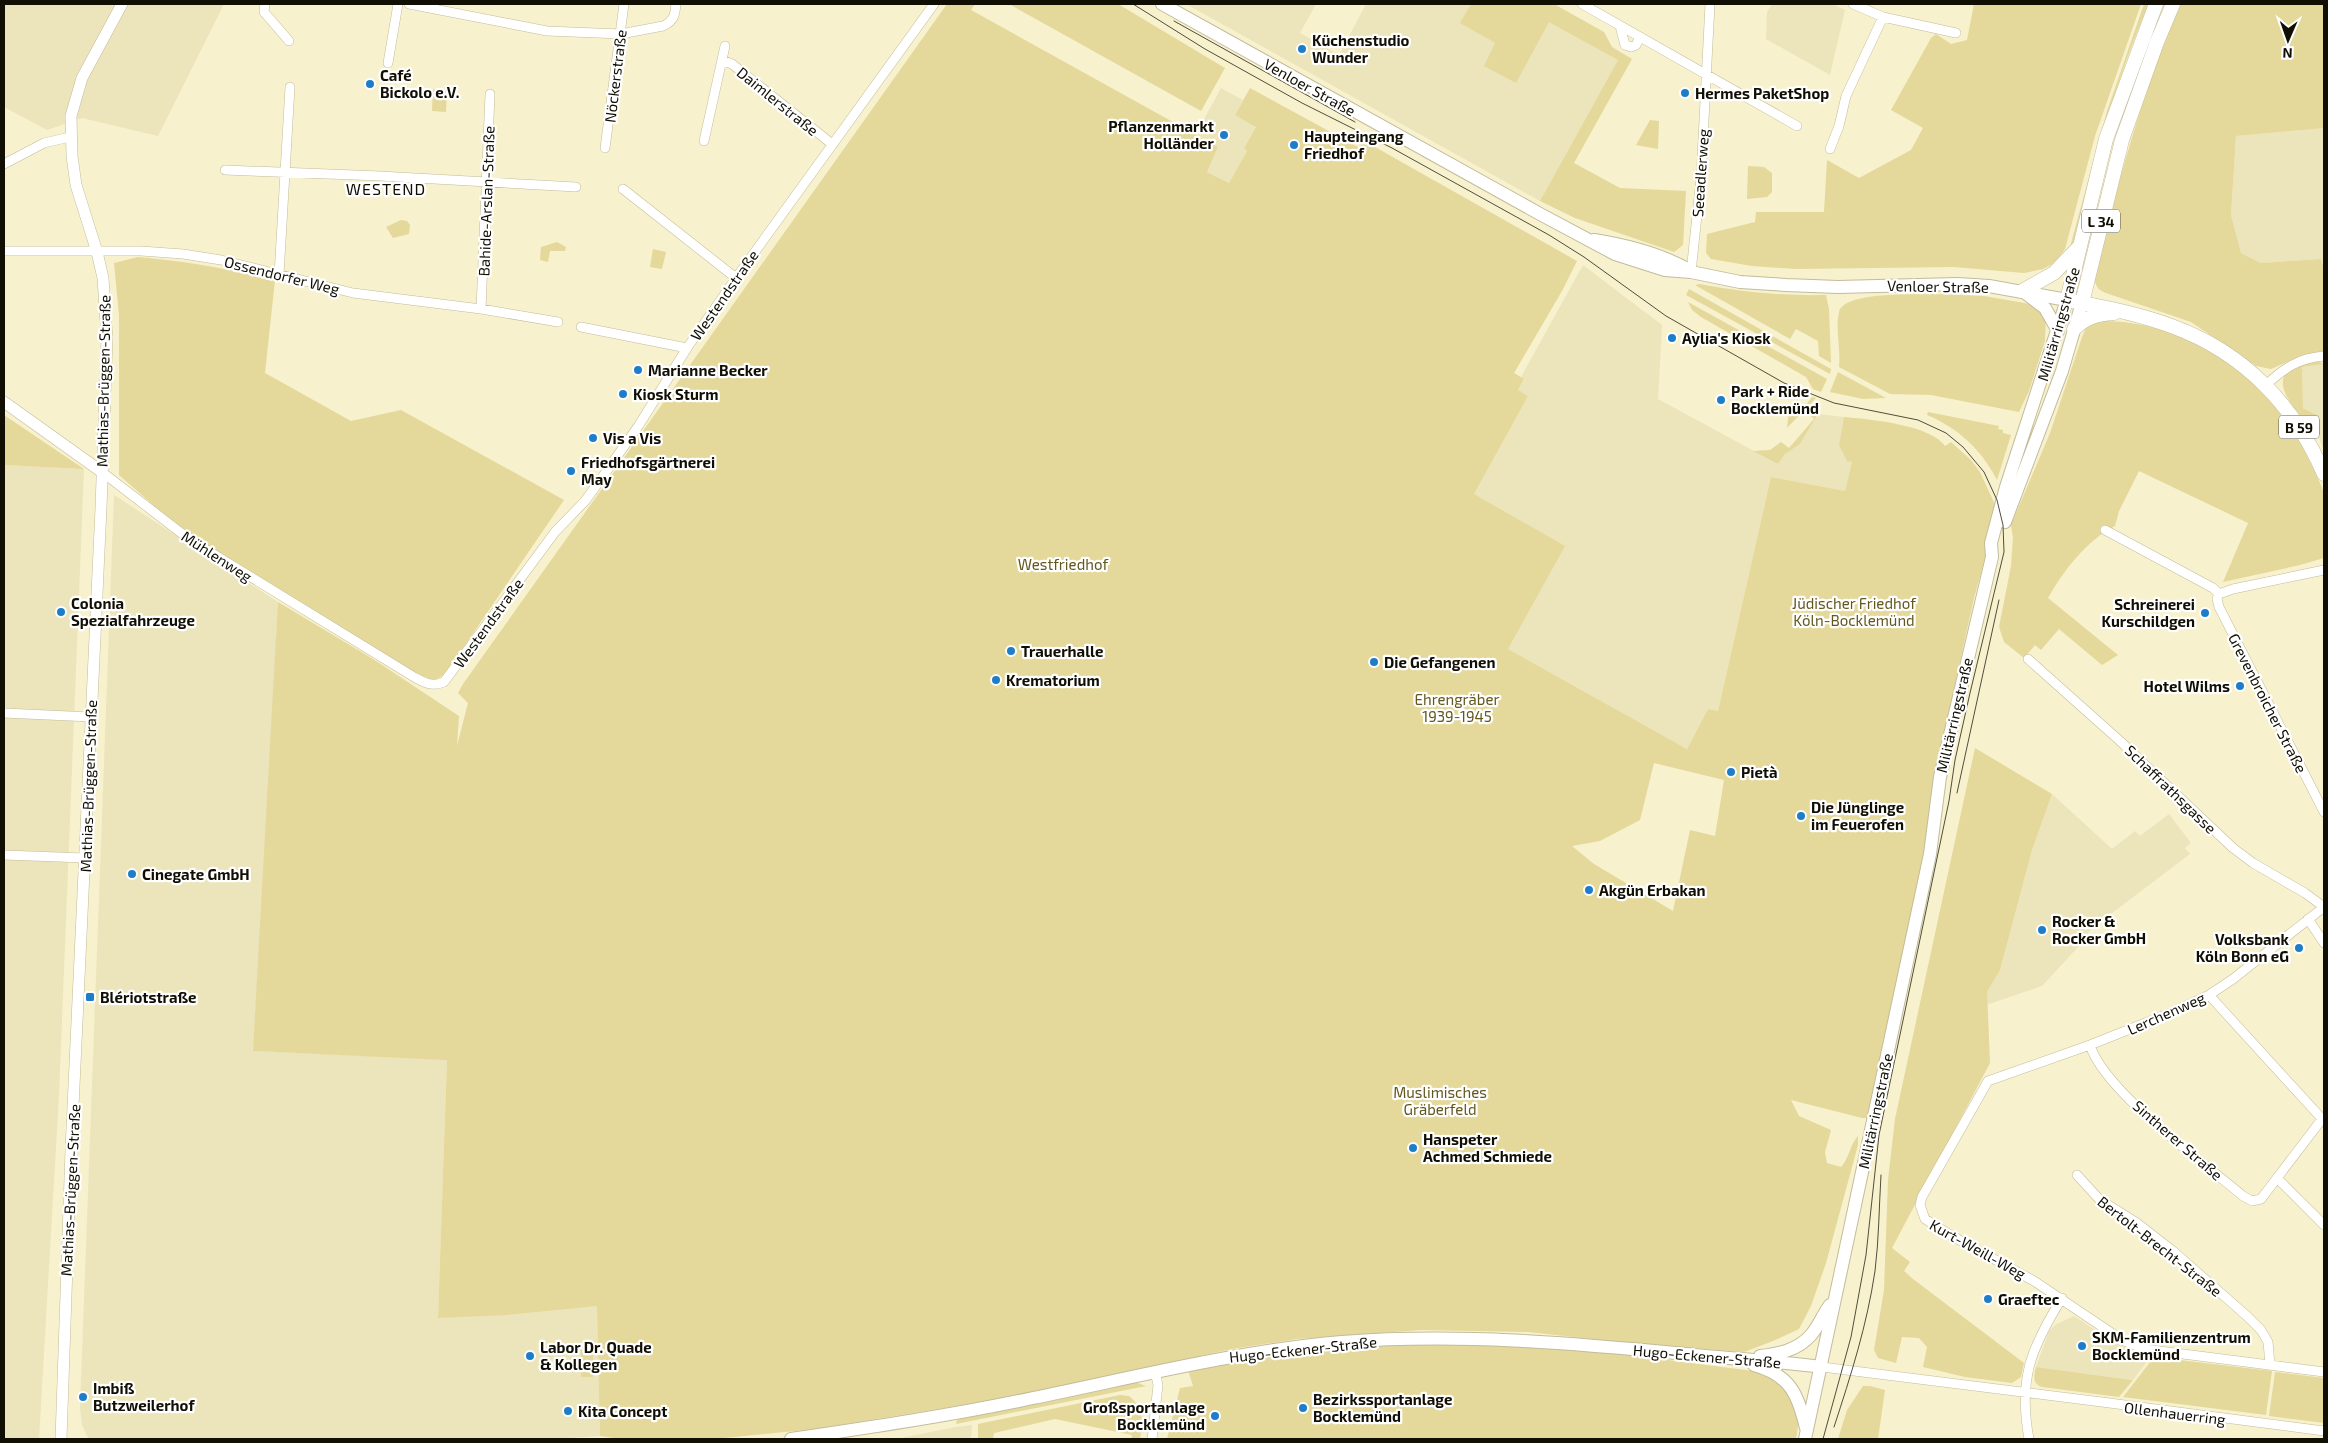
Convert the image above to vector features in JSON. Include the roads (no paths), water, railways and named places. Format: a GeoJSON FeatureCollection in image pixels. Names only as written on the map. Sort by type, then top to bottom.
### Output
{"type":"FeatureCollection","features":[{"type":"Feature","properties":{"kind":"main road","name":"Venloer Straße"},"geometry":{"type":"LineString","coordinates":[[1162,4],[1540,214],[1591,240],[1610,242],[1672,261],[1691,272],[1740,282],[1786,285],[1838,287],[1958,284],[2022,291],[2124,312],[2175,327],[2210,344],[2234,359],[2266,385],[2287,409],[2305,435],[2324,474]]}},
{"type":"Feature","properties":{"kind":"main road","name":"Militärringstraße"},"geometry":{"type":"LineString","coordinates":[[1806,1435],[1822,1367],[1833,1301],[1930,854],[1940,778],[1950,729],[1992,557],[1991,543],[2006,487],[2067,300],[2106,138],[2156,4]]}},
{"type":"Feature","properties":{"kind":"main road","name":"Militärringstraße"},"geometry":{"type":"LineString","coordinates":[[2082,303],[2122,140],[2157,42],[2173,4]]}},
{"type":"Feature","properties":{"kind":"main road"},"geometry":{"type":"LineString","coordinates":[[2058,331],[2045,308],[2022,291],[2054,273],[2064,265],[2080,246]]}},
{"type":"Feature","properties":{"kind":"main road","name":"L 34"},"geometry":{"type":"LineString","coordinates":[[1992,557],[2036,442],[2082,303]]}},
{"type":"Feature","properties":{"kind":"main road"},"geometry":{"type":"LineString","coordinates":[[2074,329],[2087,319],[2099,314],[2124,312]]}},
{"type":"Feature","properties":{"kind":"main road"},"geometry":{"type":"LineString","coordinates":[[1733,1359],[1775,1354],[1800,1344],[1811,1335],[1833,1301]]}},
{"type":"Feature","properties":{"kind":"main road","name":"Hugo-Eckener-Straße"},"geometry":{"type":"LineString","coordinates":[[791,1439],[944,1415],[1033,1398],[1155,1371],[1266,1351],[1418,1337],[1495,1338],[1572,1343],[1822,1367]]}},
{"type":"Feature","properties":{"kind":"main road"},"geometry":{"type":"LineString","coordinates":[[1733,1359],[1760,1367],[1780,1376],[1791,1385],[1800,1403],[1806,1435]]}},
{"type":"Feature","properties":{"kind":"street","name":"Mathias-Brüggen-Straße"},"geometry":{"type":"LineString","coordinates":[[61,1437],[102,472],[106,312],[98,252],[76,185],[70,137],[71,116],[78,90],[122,4]]}},
{"type":"Feature","properties":{"kind":"street"},"geometry":{"type":"LineString","coordinates":[[265,4],[264,12],[289,41]]}},
{"type":"Feature","properties":{"kind":"street"},"geometry":{"type":"LineString","coordinates":[[388,63],[398,4]]}},
{"type":"Feature","properties":{"kind":"street"},"geometry":{"type":"LineString","coordinates":[[409,4],[547,31],[620,34],[663,26],[671,22],[674,18],[676,4]]}},
{"type":"Feature","properties":{"kind":"street","name":"Nöckerstraße"},"geometry":{"type":"LineString","coordinates":[[605,148],[624,4]]}},
{"type":"Feature","properties":{"kind":"street"},"geometry":{"type":"LineString","coordinates":[[1582,4],[1797,126]]}},
{"type":"Feature","properties":{"kind":"street","name":"Seeadlerweg"},"geometry":{"type":"LineString","coordinates":[[1691,272],[1701,178],[1710,4]]}},
{"type":"Feature","properties":{"kind":"street"},"geometry":{"type":"LineString","coordinates":[[1853,4],[1883,17],[1956,33]]}},
{"type":"Feature","properties":{"kind":"street","name":"Westendstraße"},"geometry":{"type":"LineString","coordinates":[[444,682],[555,532],[585,501],[601,479],[687,348],[930,5]]}},
{"type":"Feature","properties":{"kind":"street"},"geometry":{"type":"LineString","coordinates":[[1830,148],[1839,126],[1846,96],[1883,17]]}},
{"type":"Feature","properties":{"kind":"street"},"geometry":{"type":"LineString","coordinates":[[1620,26],[1625,45],[1631,47],[1636,45],[1640,37]]}},
{"type":"Feature","properties":{"kind":"street","name":"Daimlerstraße"},"geometry":{"type":"LineString","coordinates":[[704,141],[725,46]]}},
{"type":"Feature","properties":{"kind":"street","name":"Daimlerstraße"},"geometry":{"type":"LineString","coordinates":[[722,60],[732,64],[832,144]]}},
{"type":"Feature","properties":{"kind":"street"},"geometry":{"type":"LineString","coordinates":[[279,275],[290,87]]}},
{"type":"Feature","properties":{"kind":"street","name":"Bahide-Arslan-Straße"},"geometry":{"type":"LineString","coordinates":[[481,309],[490,94]]}},
{"type":"Feature","properties":{"kind":"street"},"geometry":{"type":"LineString","coordinates":[[4,164],[44,143],[70,137]]}},
{"type":"Feature","properties":{"kind":"street"},"geometry":{"type":"LineString","coordinates":[[225,170],[576,188]]}},
{"type":"Feature","properties":{"kind":"street"},"geometry":{"type":"LineString","coordinates":[[623,188],[736,278]]}},
{"type":"Feature","properties":{"kind":"street","name":"Ossendorfer Weg"},"geometry":{"type":"LineString","coordinates":[[4,251],[141,251],[183,254],[221,260],[353,293],[481,309],[558,322]]}},
{"type":"Feature","properties":{"kind":"street"},"geometry":{"type":"LineString","coordinates":[[581,327],[687,348]]}},
{"type":"Feature","properties":{"kind":"street"},"geometry":{"type":"LineString","coordinates":[[2266,385],[2291,364],[2302,359],[2324,356]]}},
{"type":"Feature","properties":{"kind":"street","name":"Mühlenweg"},"geometry":{"type":"LineString","coordinates":[[4,402],[102,472],[189,539],[414,678],[427,684],[437,685],[444,682]]}},
{"type":"Feature","properties":{"kind":"street"},"geometry":{"type":"LineString","coordinates":[[2105,530],[2213,588],[2219,594],[2233,589],[2324,570]]}},
{"type":"Feature","properties":{"kind":"street","name":"Grevenbroicher Straße"},"geometry":{"type":"LineString","coordinates":[[2219,594],[2217,599],[2219,607],[2324,812]]}},
{"type":"Feature","properties":{"kind":"street","name":"Schaffrathsgasse"},"geometry":{"type":"LineString","coordinates":[[2028,659],[2120,741],[2233,848],[2253,863],[2305,893],[2324,907]]}},
{"type":"Feature","properties":{"kind":"street"},"geometry":{"type":"LineString","coordinates":[[4,713],[91,717]]}},
{"type":"Feature","properties":{"kind":"street"},"geometry":{"type":"LineString","coordinates":[[4,855],[85,858]]}},
{"type":"Feature","properties":{"kind":"street","name":"Lerchenweg"},"geometry":{"type":"LineString","coordinates":[[1988,1081],[2090,1045],[2170,1013],[2209,994],[2233,979],[2324,907]]}},
{"type":"Feature","properties":{"kind":"street"},"geometry":{"type":"LineString","coordinates":[[2308,919],[2324,943]]}},
{"type":"Feature","properties":{"kind":"street"},"geometry":{"type":"LineString","coordinates":[[2209,994],[2323,1120]]}},
{"type":"Feature","properties":{"kind":"street","name":"Sintherer Straße"},"geometry":{"type":"LineString","coordinates":[[2090,1045],[2096,1060],[2119,1088],[2160,1127],[2243,1196],[2252,1201],[2260,1199],[2323,1120]]}},
{"type":"Feature","properties":{"kind":"street","name":"Kurt-Weill-Weg"},"geometry":{"type":"LineString","coordinates":[[1988,1081],[1922,1197],[1921,1213],[1925,1219],[2062,1298],[2122,1340],[2144,1349],[2324,1372]]}},
{"type":"Feature","properties":{"kind":"street","name":"Bertolt-Brecht-Straße"},"geometry":{"type":"LineString","coordinates":[[2077,1175],[2099,1199],[2137,1223],[2173,1251],[2248,1317],[2261,1330],[2268,1342],[2270,1365]]}},
{"type":"Feature","properties":{"kind":"street"},"geometry":{"type":"LineString","coordinates":[[2278,1178],[2324,1225]]}},
{"type":"Feature","properties":{"kind":"street"},"geometry":{"type":"LineString","coordinates":[[2029,1439],[2025,1394],[2028,1370],[2034,1348],[2062,1298]]}},
{"type":"Feature","properties":{"kind":"street","name":"Ollenhauerring"},"geometry":{"type":"LineString","coordinates":[[1822,1367],[1866,1371],[2025,1394],[2324,1431]]}},
{"type":"Feature","properties":{"kind":"street"},"geometry":{"type":"LineString","coordinates":[[1152,1439],[1158,1385],[1155,1371]]}},
{"type":"Feature","properties":{"kind":"tram line"},"geometry":{"type":"LineString","coordinates":[[1133,4],[1205,49],[1302,103],[1392,148],[1549,235],[1584,257],[1666,316],[1784,383],[1834,403],[1918,420],[1946,433],[1963,447],[1984,472],[1997,500],[2003,525],[2004,552],[1955,760],[1949,801],[1879,1135],[1866,1255],[1851,1337],[1823,1439]]}},
{"type":"Feature","properties":{"kind":"tram line"},"geometry":{"type":"LineString","coordinates":[[1174,21],[1355,122]]}},
{"type":"Feature","properties":{"kind":"tram line"},"geometry":{"type":"LineString","coordinates":[[1957,793],[1999,600]]}},
{"type":"Feature","properties":{"kind":"tram line"},"geometry":{"type":"LineString","coordinates":[[1834,1427],[1858,1350],[1872,1291],[1877,1247],[1881,1175]]}},
{"type":"Feature","properties":{"kind":"place","name":"Küchenstudio Wunder"},"geometry":{"type":"Point","coordinates":[1302,49]}},
{"type":"Feature","properties":{"kind":"place","name":"Café Bickolo e.V."},"geometry":{"type":"Point","coordinates":[370,84]}},
{"type":"Feature","properties":{"kind":"place","name":"Hermes PaketShop"},"geometry":{"type":"Point","coordinates":[1685,93]}},
{"type":"Feature","properties":{"kind":"place","name":"Pflanzenmarkt Holländer"},"geometry":{"type":"Point","coordinates":[1224,135]}},
{"type":"Feature","properties":{"kind":"place","name":"Haupteingang Friedhof"},"geometry":{"type":"Point","coordinates":[1294,145]}},
{"type":"Feature","properties":{"kind":"place","name":"Aylia's Kiosk"},"geometry":{"type":"Point","coordinates":[1672,338]}},
{"type":"Feature","properties":{"kind":"place","name":"Marianne Becker"},"geometry":{"type":"Point","coordinates":[638,370]}},
{"type":"Feature","properties":{"kind":"place","name":"Kiosk Sturm"},"geometry":{"type":"Point","coordinates":[623,394]}},
{"type":"Feature","properties":{"kind":"place","name":"Park + Ride Bocklemünd"},"geometry":{"type":"Point","coordinates":[1721,400]}},
{"type":"Feature","properties":{"kind":"place","name":"Vis a Vis"},"geometry":{"type":"Point","coordinates":[593,438]}},
{"type":"Feature","properties":{"kind":"place","name":"Friedhofsgärtnerei May"},"geometry":{"type":"Point","coordinates":[571,471]}},
{"type":"Feature","properties":{"kind":"place","name":"Colonia Spezialfahrzeuge"},"geometry":{"type":"Point","coordinates":[61,612]}},
{"type":"Feature","properties":{"kind":"place","name":"Schreinerei Kurschildgen"},"geometry":{"type":"Point","coordinates":[2205,613]}},
{"type":"Feature","properties":{"kind":"place","name":"Trauerhalle"},"geometry":{"type":"Point","coordinates":[1011,651]}},
{"type":"Feature","properties":{"kind":"place","name":"Die Gefangenen"},"geometry":{"type":"Point","coordinates":[1374,662]}},
{"type":"Feature","properties":{"kind":"place","name":"Krematorium"},"geometry":{"type":"Point","coordinates":[996,680]}},
{"type":"Feature","properties":{"kind":"place","name":"Hotel Wilms"},"geometry":{"type":"Point","coordinates":[2240,686]}},
{"type":"Feature","properties":{"kind":"place","name":"Pietà"},"geometry":{"type":"Point","coordinates":[1731,772]}},
{"type":"Feature","properties":{"kind":"place","name":"Die Jünglinge im Feuerofen"},"geometry":{"type":"Point","coordinates":[1801,816]}},
{"type":"Feature","properties":{"kind":"place","name":"Cinegate GmbH"},"geometry":{"type":"Point","coordinates":[132,874]}},
{"type":"Feature","properties":{"kind":"place","name":"Akgün Erbakan"},"geometry":{"type":"Point","coordinates":[1589,890]}},
{"type":"Feature","properties":{"kind":"place","name":"Rocker & Rocker GmbH"},"geometry":{"type":"Point","coordinates":[2042,930]}},
{"type":"Feature","properties":{"kind":"place","name":"Volksbank Köln Bonn eG"},"geometry":{"type":"Point","coordinates":[2299,948]}},
{"type":"Feature","properties":{"kind":"place","name":"Blériotstraße"},"geometry":{"type":"Point","coordinates":[90,997]}},
{"type":"Feature","properties":{"kind":"place","name":"Hanspeter Achmed Schmiede"},"geometry":{"type":"Point","coordinates":[1413,1148]}},
{"type":"Feature","properties":{"kind":"place","name":"Graeftec"},"geometry":{"type":"Point","coordinates":[1988,1299]}},
{"type":"Feature","properties":{"kind":"place","name":"SKM-Familienzentrum Bocklemünd"},"geometry":{"type":"Point","coordinates":[2082,1346]}},
{"type":"Feature","properties":{"kind":"place","name":"Labor Dr. Quade & Kollegen"},"geometry":{"type":"Point","coordinates":[530,1356]}},
{"type":"Feature","properties":{"kind":"place","name":"Imbiß Butzweilerhof"},"geometry":{"type":"Point","coordinates":[83,1397]}},
{"type":"Feature","properties":{"kind":"place","name":"Bezirkssportanlage Bocklemünd"},"geometry":{"type":"Point","coordinates":[1303,1408]}},
{"type":"Feature","properties":{"kind":"place","name":"Kita Concept"},"geometry":{"type":"Point","coordinates":[568,1411]}},
{"type":"Feature","properties":{"kind":"place","name":"Großsportanlage Bocklemünd"},"geometry":{"type":"Point","coordinates":[1215,1416]}},
{"type":"Feature","properties":{"kind":"district","name":"WESTEND"},"geometry":{"type":"Point","coordinates":[386,188]}},
{"type":"Feature","properties":{"kind":"park label","name":"Westfriedhof"},"geometry":{"type":"Point","coordinates":[1063,564]}},
{"type":"Feature","properties":{"kind":"park label","name":"Jüdischer Friedhof Köln-Bocklemünd"},"geometry":{"type":"Point","coordinates":[1854,612]}},
{"type":"Feature","properties":{"kind":"park label","name":"Ehrengräber 1939-1945"},"geometry":{"type":"Point","coordinates":[1457,708]}},
{"type":"Feature","properties":{"kind":"park label","name":"Muslimisches Gräberfeld"},"geometry":{"type":"Point","coordinates":[1440,1100]}}]}
